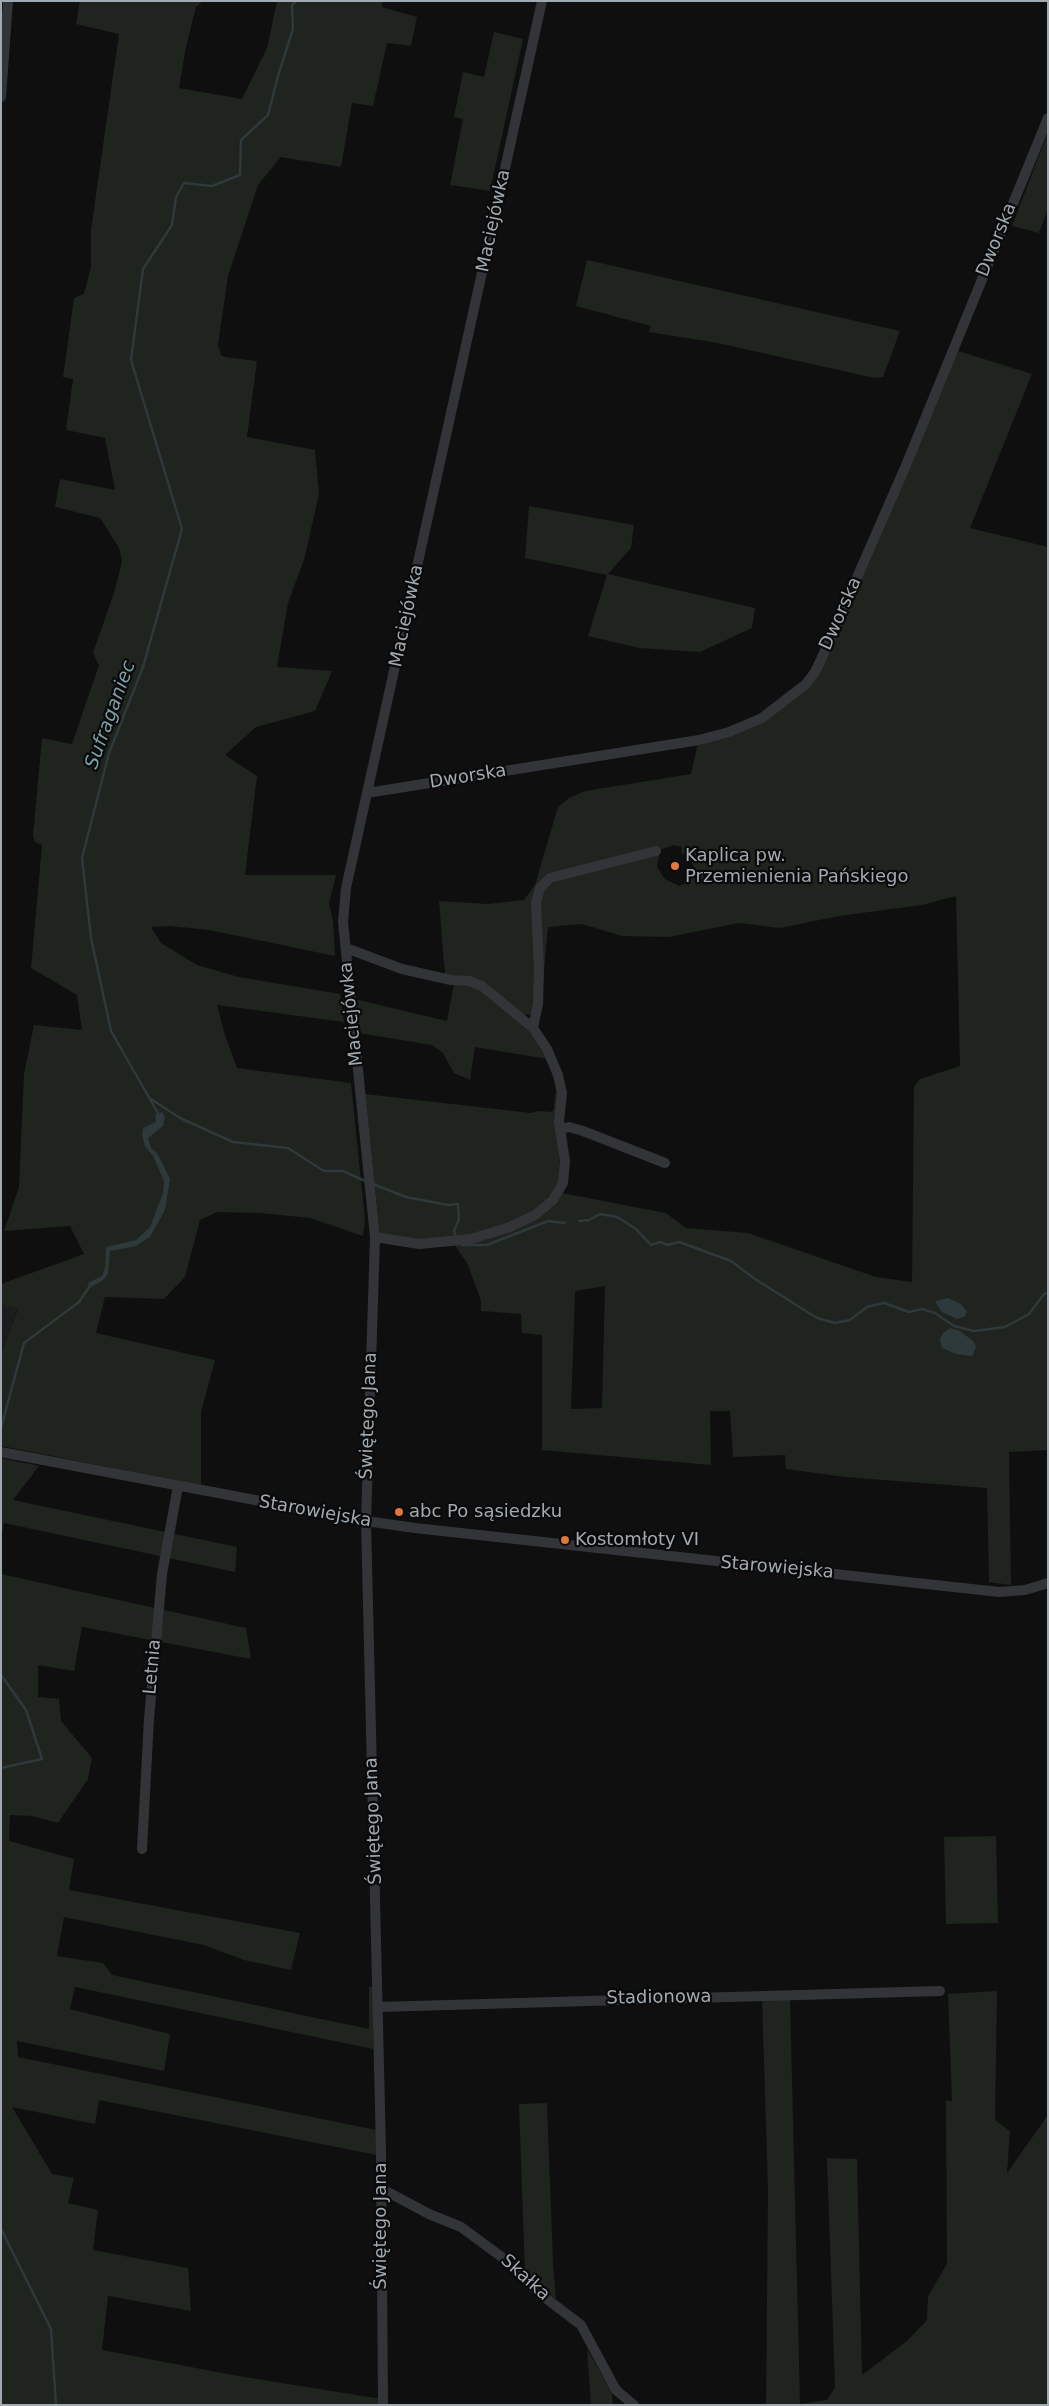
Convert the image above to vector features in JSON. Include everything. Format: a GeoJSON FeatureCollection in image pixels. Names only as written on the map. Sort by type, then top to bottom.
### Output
{"type":"FeatureCollection","features":[{"type":"Feature","properties":{"kind":"street"},"geometry":{"type":"LineString","coordinates":[[1,97],[8,1]]}},
{"type":"Feature","properties":{"kind":"street","name":"Maciejówka"},"geometry":{"type":"LineString","coordinates":[[375,1237],[343,922],[346,888],[542,1]]}},
{"type":"Feature","properties":{"kind":"street","name":"Dworska"},"geometry":{"type":"LineString","coordinates":[[367,793],[699,740],[729,732],[762,718],[806,684],[818,666],[907,463],[1048,118]]}},
{"type":"Feature","properties":{"kind":"street"},"geometry":{"type":"LineString","coordinates":[[533,1028],[538,1004],[539,968],[536,903],[540,888],[550,878],[656,851]]}},
{"type":"Feature","properties":{"kind":"street"},"geometry":{"type":"LineString","coordinates":[[346,948],[402,969],[451,980],[469,981],[482,986],[533,1028],[547,1049],[558,1076],[562,1093],[561,1129],[565,1160],[563,1183],[553,1200],[535,1215],[510,1226],[470,1239],[457,1241],[419,1244],[375,1237]]}},
{"type":"Feature","properties":{"kind":"street"},"geometry":{"type":"LineString","coordinates":[[561,1129],[569,1127],[584,1131],[665,1163]]}},
{"type":"Feature","properties":{"kind":"street","name":"Świętego Jana"},"geometry":{"type":"LineString","coordinates":[[375,1237],[366,1522],[382,2189],[383,2405]]}},
{"type":"Feature","properties":{"kind":"street","name":"Starowiejska"},"geometry":{"type":"LineString","coordinates":[[2,1452],[366,1522],[999,1592],[1025,1590],[1048,1583]]}},
{"type":"Feature","properties":{"kind":"street","name":"Letnia"},"geometry":{"type":"LineString","coordinates":[[142,1849],[149,1719],[162,1574],[178,1486]]}},
{"type":"Feature","properties":{"kind":"street","name":"Stadionowa"},"geometry":{"type":"LineString","coordinates":[[378,2007],[940,1991]]}},
{"type":"Feature","properties":{"kind":"street","name":"Skałka"},"geometry":{"type":"LineString","coordinates":[[382,2189],[429,2214],[461,2227],[503,2258],[539,2293],[581,2325],[616,2390],[634,2405]]}},
{"type":"Feature","properties":{"kind":"shaded area"},"geometry":{"type":"Polygon","coordinates":[[[80,1],[203,1],[196,7],[186,47],[179,88],[242,99],[267,48],[277,1],[382,1],[382,7],[417,17],[411,46],[387,43],[373,106],[352,103],[341,167],[281,157],[258,185],[228,276],[218,345],[221,355],[257,361],[247,437],[315,450],[319,494],[304,560],[288,603],[277,667],[332,671],[315,711],[256,727],[225,755],[257,776],[245,875],[336,875],[329,903],[333,921],[335,956],[209,930],[170,926],[151,927],[161,943],[197,965],[239,977],[340,994],[344,1022],[217,1005],[237,1068],[351,1083],[365,1220],[363,1236],[310,1218],[260,1213],[217,1212],[200,1220],[185,1277],[164,1299],[105,1297],[96,1333],[215,1360],[201,1412],[201,1485],[1,1446],[1,1353],[18,1309],[1,1304],[1,1284],[84,1254],[70,1226],[4,1231],[19,1187],[24,1074],[34,1025],[82,1030],[77,995],[31,968],[42,845],[35,842],[33,836],[42,738],[72,744],[99,665],[93,653],[115,590],[122,561],[119,548],[100,518],[55,507],[60,479],[115,490],[105,438],[66,430],[73,379],[63,377],[74,298],[84,294],[91,266],[91,230],[119,34],[76,24],[80,1]]]}},
{"type":"Feature","properties":{"kind":"shaded area"},"geometry":{"type":"Polygon","coordinates":[[[494,32],[523,39],[490,191],[450,185],[463,119],[454,117],[463,72],[484,77],[494,32]]]}},
{"type":"Feature","properties":{"kind":"shaded area"},"geometry":{"type":"Polygon","coordinates":[[[1048,132],[1048,209],[1039,233],[1012,226],[1048,132]]]}},
{"type":"Feature","properties":{"kind":"shaded area"},"geometry":{"type":"Polygon","coordinates":[[[587,260],[900,331],[883,377],[874,378],[718,343],[649,332],[651,326],[576,306],[587,260]]]}},
{"type":"Feature","properties":{"kind":"shaded area"},"geometry":{"type":"Polygon","coordinates":[[[955,350],[1032,374],[970,528],[1048,547],[1048,1450],[1009,1452],[1011,1585],[989,1582],[987,1488],[845,1477],[786,1469],[785,1455],[733,1457],[730,1411],[710,1411],[711,1465],[542,1450],[542,1335],[522,1333],[521,1314],[481,1311],[481,1300],[467,1263],[454,1244],[521,1227],[562,1193],[666,1213],[686,1228],[748,1233],[876,1277],[912,1282],[914,1087],[920,1079],[960,1066],[956,896],[922,905],[839,916],[780,928],[739,923],[669,937],[622,936],[582,924],[548,927],[543,983],[530,1015],[523,1014],[490,989],[445,975],[439,901],[488,904],[524,900],[535,885],[558,807],[569,798],[585,791],[691,774],[698,743],[735,734],[816,677],[955,350]],[[674,845],[656,851],[659,855],[657,867],[665,879],[679,886],[690,878],[694,870],[693,864],[686,855],[681,853],[682,847],[674,845]],[[605,1286],[575,1291],[571,1409],[602,1408],[605,1286]]]}},
{"type":"Feature","properties":{"kind":"shaded area"},"geometry":{"type":"Polygon","coordinates":[[[529,506],[634,525],[631,548],[608,574],[755,608],[752,628],[700,652],[639,648],[588,636],[607,575],[525,558],[529,506]]]}},
{"type":"Feature","properties":{"kind":"shaded area"},"geometry":{"type":"Polygon","coordinates":[[[467,983],[478,988],[527,1027],[548,1059],[475,1047],[470,1080],[454,1073],[443,1053],[432,1045],[359,1033],[354,999],[447,1021],[454,984],[467,983]]]}},
{"type":"Feature","properties":{"kind":"shaded area"},"geometry":{"type":"Polygon","coordinates":[[[555,1093],[558,1093],[560,1181],[549,1197],[532,1211],[511,1224],[469,1236],[422,1240],[380,1234],[365,1094],[531,1113],[539,1111],[552,1112],[554,1109],[555,1093]]]}},
{"type":"Feature","properties":{"kind":"shaded area"},"geometry":{"type":"Polygon","coordinates":[[[162,1112],[165,1117],[163,1126],[148,1138],[151,1148],[157,1153],[170,1179],[165,1210],[150,1237],[136,1246],[110,1251],[108,1274],[102,1281],[91,1287],[88,1283],[102,1276],[105,1268],[106,1247],[136,1240],[150,1227],[163,1193],[164,1181],[153,1156],[145,1146],[142,1135],[143,1128],[156,1122],[155,1115],[162,1112]]]}},
{"type":"Feature","properties":{"kind":"shaded area"},"geometry":{"type":"Polygon","coordinates":[[[948,1298],[961,1304],[967,1311],[965,1316],[957,1319],[942,1312],[935,1301],[948,1298]]]}},
{"type":"Feature","properties":{"kind":"shaded area"},"geometry":{"type":"Polygon","coordinates":[[[1,1304],[18,1308],[1,1353],[1,1304]]]}},
{"type":"Feature","properties":{"kind":"shaded area"},"geometry":{"type":"Polygon","coordinates":[[[950,1328],[960,1331],[973,1341],[976,1347],[972,1356],[956,1354],[942,1348],[940,1339],[943,1333],[950,1328]]]}},
{"type":"Feature","properties":{"kind":"shaded area"},"geometry":{"type":"Polygon","coordinates":[[[1,1458],[39,1466],[13,1500],[237,1547],[235,1572],[4,1523],[1,1539],[1,1458]]]}},
{"type":"Feature","properties":{"kind":"shaded area"},"geometry":{"type":"Polygon","coordinates":[[[1,1574],[246,1628],[251,1659],[82,1627],[74,1671],[38,1665],[38,1697],[59,1699],[61,1721],[92,1758],[88,1779],[58,1823],[32,1816],[10,1815],[9,1841],[74,1859],[69,1890],[300,1933],[291,1970],[244,1960],[204,1945],[64,1917],[57,1956],[103,1963],[112,1975],[369,2029],[369,1987],[373,1987],[373,2049],[75,1987],[70,2009],[170,2034],[164,2071],[17,2041],[18,2057],[376,2130],[377,2155],[99,2100],[95,2124],[12,2107],[52,2174],[74,2178],[68,2203],[98,2210],[93,2250],[188,2268],[191,2311],[108,2296],[102,2350],[238,2376],[388,2400],[388,2405],[1,2405],[1,1574]]]}},
{"type":"Feature","properties":{"kind":"shaded area"},"geometry":{"type":"Polygon","coordinates":[[[996,1836],[998,1923],[946,1924],[944,1837],[996,1836]]]}},
{"type":"Feature","properties":{"kind":"shaded area"},"geometry":{"type":"Polygon","coordinates":[[[997,1991],[995,2120],[1010,2131],[1007,2173],[1048,2115],[1048,2405],[766,2405],[768,2189],[762,1998],[790,1998],[800,2404],[827,2400],[835,2388],[827,2158],[857,2159],[862,2375],[907,2341],[927,2320],[928,2296],[947,2264],[946,2101],[952,2101],[948,1994],[997,1991]]]}},
{"type":"Feature","properties":{"kind":"shaded area"},"geometry":{"type":"Polygon","coordinates":[[[547,2103],[556,2299],[525,2275],[519,2104],[547,2103]]]}},
{"type":"Feature","properties":{"kind":"shaded area"},"geometry":{"type":"Polygon","coordinates":[[[587,2349],[612,2393],[613,2405],[591,2405],[587,2349]]]}},
{"type":"Feature","properties":{"kind":"waterway","name":"Sufraganiec"},"geometry":{"type":"LineString","coordinates":[[159,1115],[111,1031],[91,938],[82,858],[109,753],[143,667],[182,529],[131,360],[143,269],[172,225],[176,197],[184,183],[212,186],[240,175],[241,140],[268,115],[293,29],[292,5],[296,1]]}},
{"type":"Feature","properties":{"kind":"waterway"},"geometry":{"type":"LineString","coordinates":[[151,1099],[180,1118],[233,1142],[288,1148],[324,1171],[343,1171],[365,1181]]}},
{"type":"Feature","properties":{"kind":"waterway"},"geometry":{"type":"LineString","coordinates":[[373,1184],[406,1197],[448,1205],[458,1204],[459,1219],[454,1231],[456,1238]]}},
{"type":"Feature","properties":{"kind":"waterway"},"geometry":{"type":"LineString","coordinates":[[579,1221],[589,1220],[600,1214],[617,1217],[636,1229],[651,1245],[660,1242],[668,1245],[679,1242],[731,1261],[755,1279],[817,1318],[835,1323],[850,1320],[867,1307],[884,1303],[909,1312],[922,1309],[935,1313],[954,1326],[974,1331],[1005,1327],[1029,1314],[1044,1294],[1048,1293]]}},
{"type":"Feature","properties":{"kind":"waterway"},"geometry":{"type":"LineString","coordinates":[[462,1245],[487,1245],[548,1221],[565,1223]]}},
{"type":"Feature","properties":{"kind":"waterway","name":"Sufraganiec"},"geometry":{"type":"LineString","coordinates":[[1,1428],[24,1343],[79,1302],[91,1284]]}},
{"type":"Feature","properties":{"kind":"waterway","name":"Sufraganiec"},"geometry":{"type":"LineString","coordinates":[[1,1675],[26,1710],[42,1759],[1,1768]]}},
{"type":"Feature","properties":{"kind":"waterway","name":"Sufraganiec"},"geometry":{"type":"LineString","coordinates":[[1,2229],[51,2329],[56,2405]]}},
{"type":"Feature","properties":{"kind":"place","name":"Kaplica pw. Przemienienia Pańskiego"},"geometry":{"type":"Point","coordinates":[675,866]}},
{"type":"Feature","properties":{"kind":"place","name":"abc Po sąsiedzku"},"geometry":{"type":"Point","coordinates":[399,1512]}},
{"type":"Feature","properties":{"kind":"place","name":"Kostomłoty VI"},"geometry":{"type":"Point","coordinates":[565,1540]}}]}
